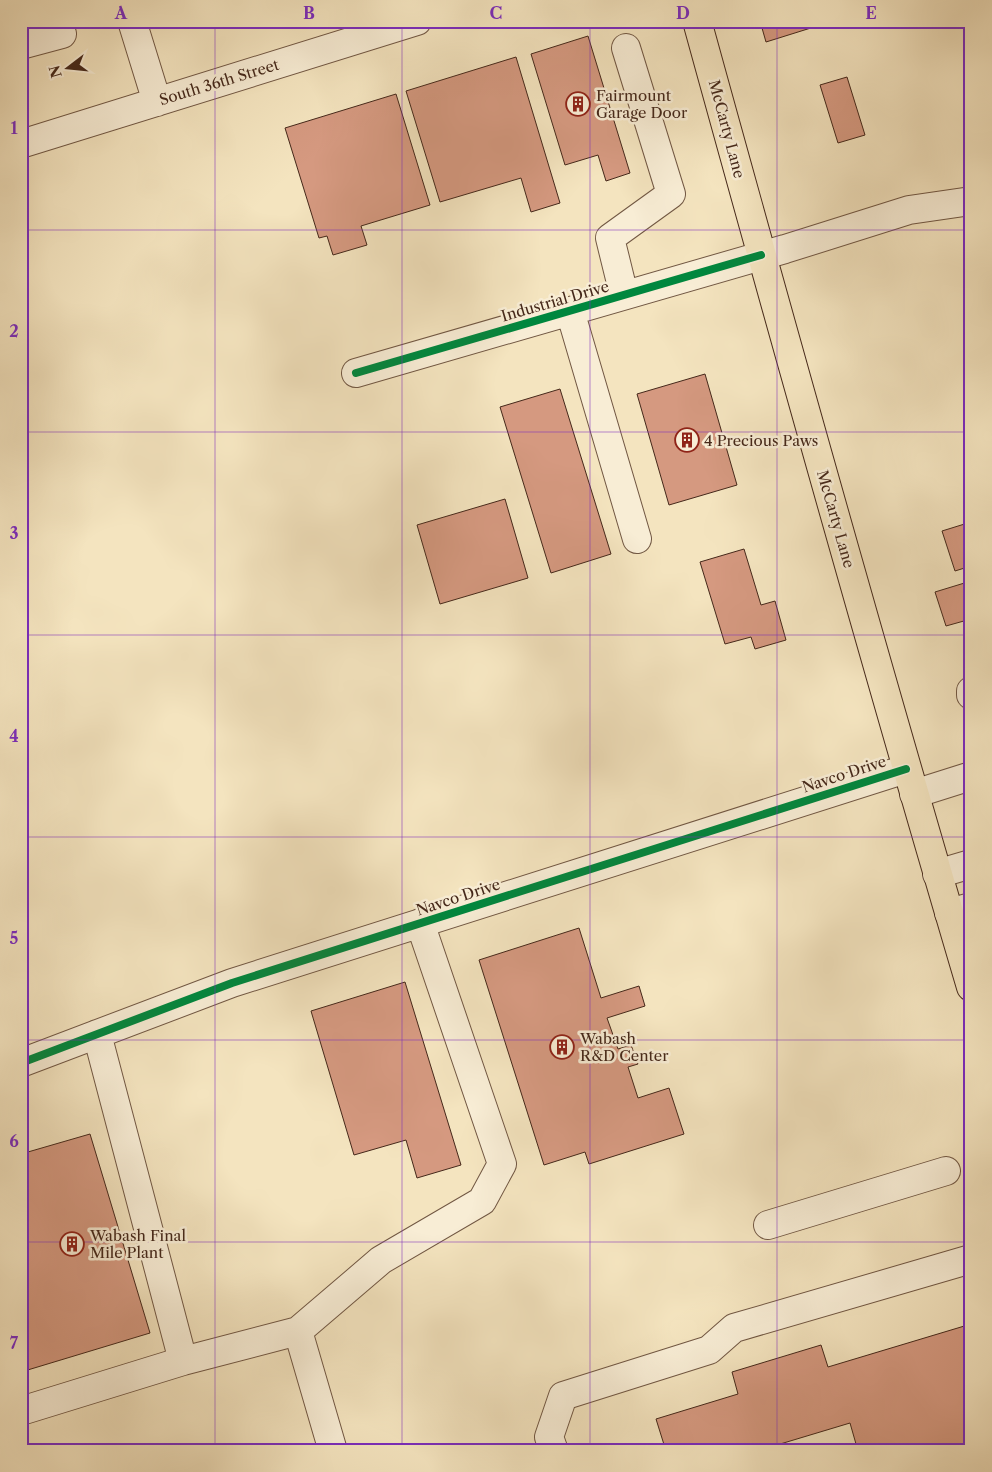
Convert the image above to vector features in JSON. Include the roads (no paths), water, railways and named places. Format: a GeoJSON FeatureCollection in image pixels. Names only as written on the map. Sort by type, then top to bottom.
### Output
{"type":"FeatureCollection","features":[{"type":"Feature","properties":{"kind":"main road","name":"McCarty Lane"},"geometry":{"type":"LineString","coordinates":[[697,21],[761,255],[937,874],[960,910],[971,987]]}},
{"type":"Feature","properties":{"kind":"street"},"geometry":{"type":"LineString","coordinates":[[21,45],[62,34],[58,21]]}},
{"type":"Feature","properties":{"kind":"street"},"geometry":{"type":"LineString","coordinates":[[132,21],[157,102]]}},
{"type":"Feature","properties":{"kind":"street","name":"South 36th Street"},"geometry":{"type":"LineString","coordinates":[[21,144],[417,21]]}},
{"type":"Feature","properties":{"kind":"street"},"geometry":{"type":"LineString","coordinates":[[624,295],[610,238],[671,194],[626,48]]}},
{"type":"Feature","properties":{"kind":"street","name":"Industrial Drive"},"geometry":{"type":"LineString","coordinates":[[356,373],[785,249],[909,210],[971,201]]}},
{"type":"Feature","properties":{"kind":"street"},"geometry":{"type":"LineString","coordinates":[[570,311],[637,539]]}},
{"type":"Feature","properties":{"kind":"street","name":"Navco Drive"},"geometry":{"type":"LineString","coordinates":[[21,1063],[232,983],[420,923],[910,781],[971,776]]}},
{"type":"Feature","properties":{"kind":"street"},"geometry":{"type":"LineString","coordinates":[[937,874],[971,864]]}},
{"type":"Feature","properties":{"kind":"street"},"geometry":{"type":"LineString","coordinates":[[21,1411],[183,1361],[298,1331],[381,1260],[482,1201],[502,1164],[420,923]]}},
{"type":"Feature","properties":{"kind":"street"},"geometry":{"type":"LineString","coordinates":[[97,1034],[183,1361]]}},
{"type":"Feature","properties":{"kind":"street"},"geometry":{"type":"LineString","coordinates":[[768,1225],[946,1171]]}},
{"type":"Feature","properties":{"kind":"street"},"geometry":{"type":"LineString","coordinates":[[554,1451],[549,1437],[563,1396],[709,1350],[734,1328],[971,1259]]}},
{"type":"Feature","properties":{"kind":"street"},"geometry":{"type":"LineString","coordinates":[[298,1331],[333,1451]]}},
{"type":"Feature","properties":{"kind":"place","name":"Fairmount Garage Door"},"geometry":{"type":"Point","coordinates":[578,104]}},
{"type":"Feature","properties":{"kind":"place","name":"4 Precious Paws"},"geometry":{"type":"Point","coordinates":[687,440]}},
{"type":"Feature","properties":{"kind":"place","name":"Wabash R&D Center"},"geometry":{"type":"Point","coordinates":[562,1047]}},
{"type":"Feature","properties":{"kind":"place","name":"Wabash Final Mile Plant"},"geometry":{"type":"Point","coordinates":[72,1244]}}]}
